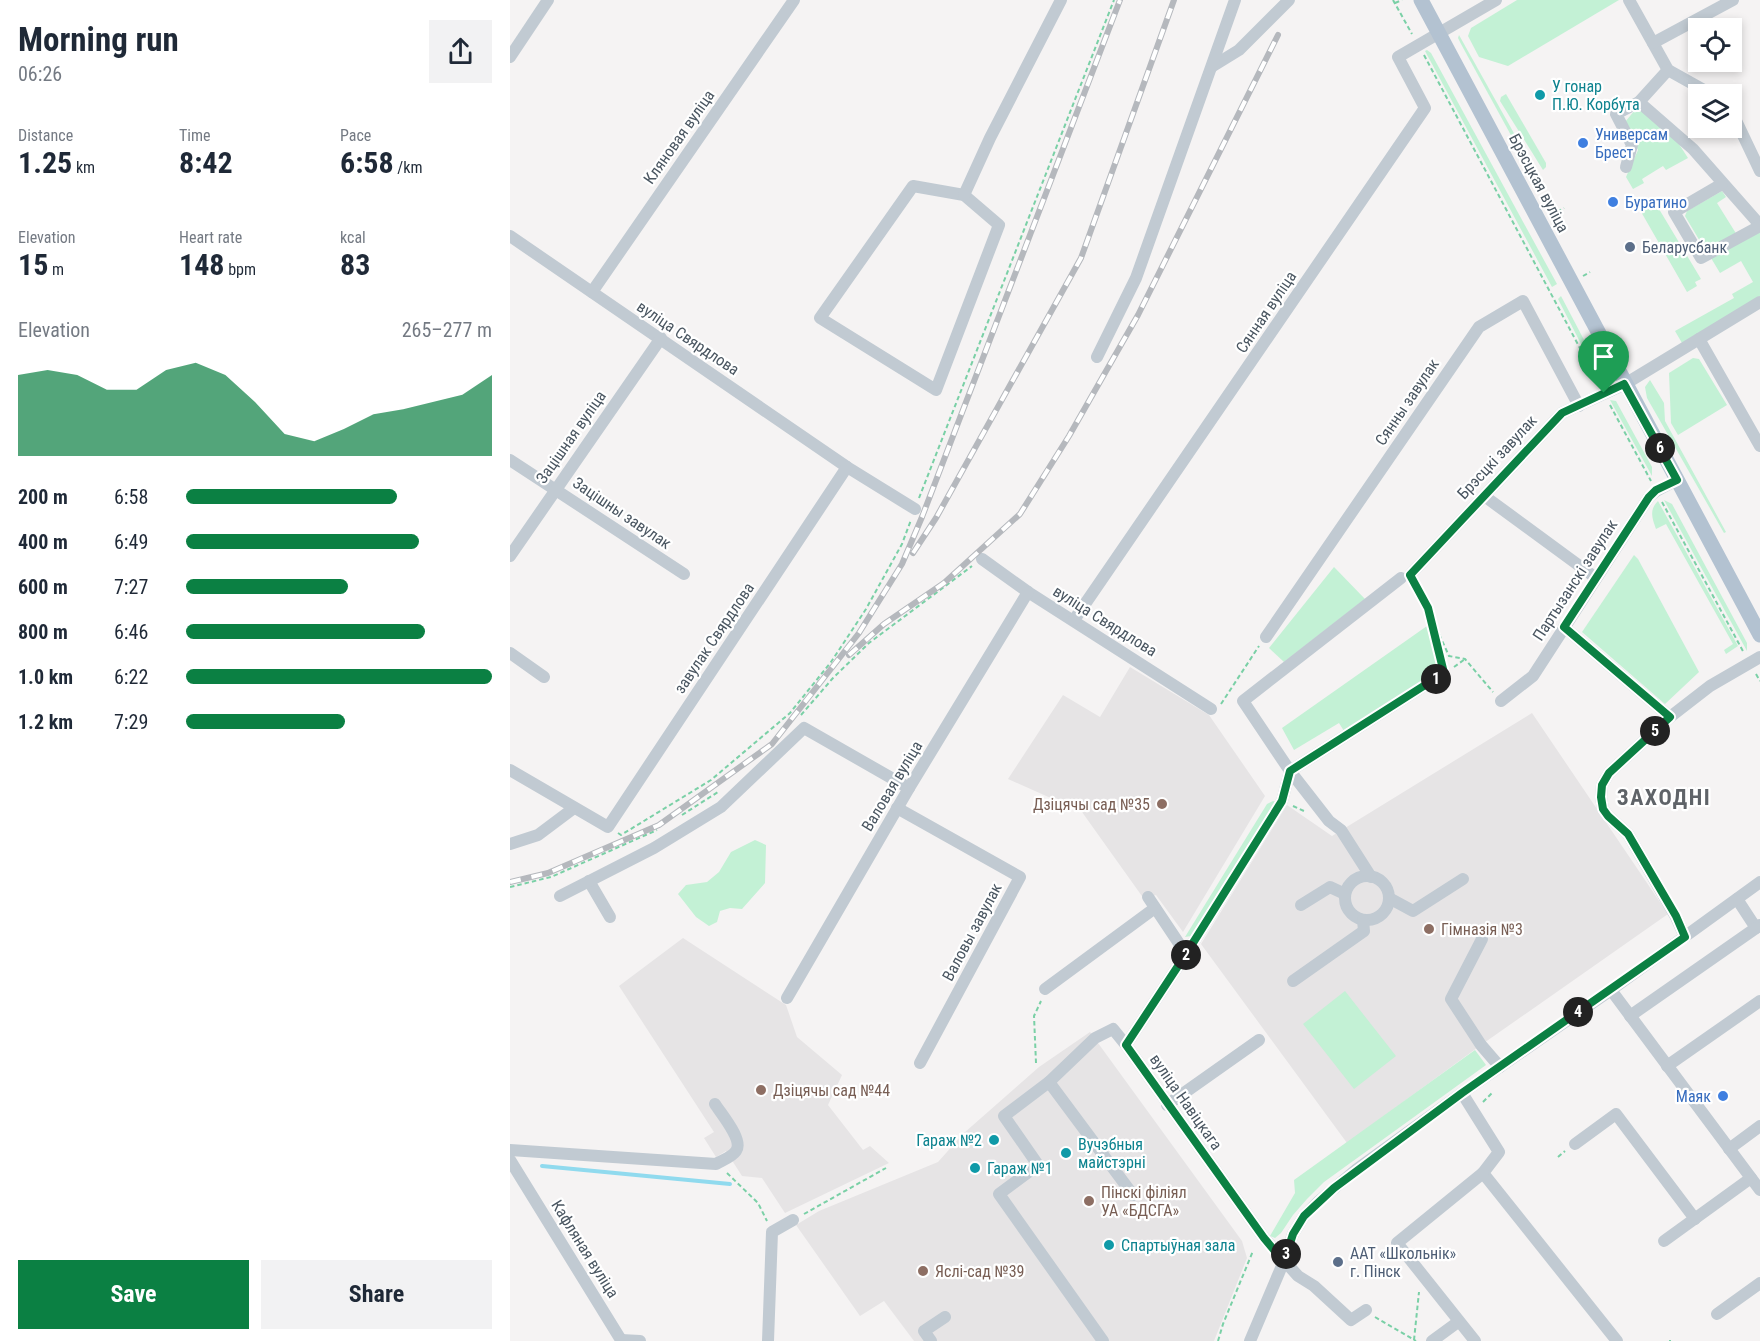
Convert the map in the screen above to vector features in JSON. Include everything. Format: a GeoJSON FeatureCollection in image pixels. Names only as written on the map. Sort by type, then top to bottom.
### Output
{"type":"FeatureCollection","features":[{"type":"Feature","properties":{"kind":"main road","name":"Брэсцкая вуліца"},"geometry":{"type":"LineString","coordinates":[[1421,0],[1760,635]]}},
{"type":"Feature","properties":{"kind":"street"},"geometry":{"type":"LineString","coordinates":[[510,57],[548,0]]}},
{"type":"Feature","properties":{"kind":"street","name":"Кляновая вуліца"},"geometry":{"type":"LineString","coordinates":[[592,292],[794,0]]}},
{"type":"Feature","properties":{"kind":"street"},"geometry":{"type":"LineString","coordinates":[[964,195],[990,138],[1061,0]]}},
{"type":"Feature","properties":{"kind":"street"},"geometry":{"type":"LineString","coordinates":[[1098,357],[1136,278],[1236,0]]}},
{"type":"Feature","properties":{"kind":"street"},"geometry":{"type":"LineString","coordinates":[[1213,66],[1239,50],[1289,0]]}},
{"type":"Feature","properties":{"kind":"street","name":"Сянная вуліца"},"geometry":{"type":"LineString","coordinates":[[1074,620],[1425,108],[1398,57],[1496,0]]}},
{"type":"Feature","properties":{"kind":"street"},"geometry":{"type":"LineString","coordinates":[[1629,0],[1668,70],[1693,84]]}},
{"type":"Feature","properties":{"kind":"street"},"geometry":{"type":"LineString","coordinates":[[1653,43],[1733,0]]}},
{"type":"Feature","properties":{"kind":"street"},"geometry":{"type":"LineString","coordinates":[[1626,167],[1632,145],[1616,114],[1639,102],[1668,70]]}},
{"type":"Feature","properties":{"kind":"street"},"geometry":{"type":"LineString","coordinates":[[1639,102],[1693,149],[1760,226],[1701,258],[1674,212],[1722,184]]}},
{"type":"Feature","properties":{"kind":"street"},"geometry":{"type":"LineString","coordinates":[[1742,133],[1760,171]]}},
{"type":"Feature","properties":{"kind":"street"},"geometry":{"type":"LineString","coordinates":[[914,186],[964,195],[999,225],[936,390],[820,318],[914,186]]}},
{"type":"Feature","properties":{"kind":"street","name":"вуліца Свярдлова"},"geometry":{"type":"LineString","coordinates":[[510,236],[847,467],[915,509]]}},
{"type":"Feature","properties":{"kind":"street","name":"Сянны завулак"},"geometry":{"type":"LineString","coordinates":[[1266,637],[1479,327],[1523,301],[1579,406]]}},
{"type":"Feature","properties":{"kind":"street"},"geometry":{"type":"LineString","coordinates":[[1624,384],[1760,302]]}},
{"type":"Feature","properties":{"kind":"street","name":"Зацішная вуліца"},"geometry":{"type":"LineString","coordinates":[[510,556],[661,338]]}},
{"type":"Feature","properties":{"kind":"street"},"geometry":{"type":"LineString","coordinates":[[1699,339],[1760,446]]}},
{"type":"Feature","properties":{"kind":"street","name":"Брэсцкі завулак"},"geometry":{"type":"LineString","coordinates":[[1290,771],[1243,701],[1405,576],[1562,413],[1624,384]]}},
{"type":"Feature","properties":{"kind":"street","name":"Зацішны завулак"},"geometry":{"type":"LineString","coordinates":[[510,460],[684,574]]}},
{"type":"Feature","properties":{"kind":"street","name":"завулак Свярдлова"},"geometry":{"type":"LineString","coordinates":[[608,827],[847,467]]}},
{"type":"Feature","properties":{"kind":"street","name":"Партызанскі завулак"},"geometry":{"type":"LineString","coordinates":[[1501,701],[1533,676],[1640,509],[1656,490],[1677,480]]}},
{"type":"Feature","properties":{"kind":"street"},"geometry":{"type":"LineString","coordinates":[[1487,498],[1596,578]]}},
{"type":"Feature","properties":{"kind":"street","name":"вуліца Свярдлова"},"geometry":{"type":"LineString","coordinates":[[982,559],[1028,592],[1211,709]]}},
{"type":"Feature","properties":{"kind":"street","name":"Валовая вуліца"},"geometry":{"type":"LineString","coordinates":[[787,998],[897,808],[1028,592]]}},
{"type":"Feature","properties":{"kind":"street"},"geometry":{"type":"LineString","coordinates":[[1564,627],[1670,717]]}},
{"type":"Feature","properties":{"kind":"street"},"geometry":{"type":"LineString","coordinates":[[510,653],[544,677]]}},
{"type":"Feature","properties":{"kind":"street"},"geometry":{"type":"LineString","coordinates":[[1685,937],[1676,916],[1628,834],[1603,809],[1602,785],[1609,773],[1670,717],[1710,686],[1755,660]]}},
{"type":"Feature","properties":{"kind":"street"},"geometry":{"type":"LineString","coordinates":[[1103,1341],[999,1194],[1038,1165],[1004,1116],[1049,1082],[1095,1038],[1113,1029],[1126,1045],[1282,801],[1290,771],[1444,673]]}},
{"type":"Feature","properties":{"kind":"street"},"geometry":{"type":"LineString","coordinates":[[560,897],[654,848],[721,807],[804,728],[909,788]]}},
{"type":"Feature","properties":{"kind":"street"},"geometry":{"type":"LineString","coordinates":[[510,770],[608,827]]}},
{"type":"Feature","properties":{"kind":"street"},"geometry":{"type":"LineString","coordinates":[[1290,771],[1329,821],[1341,830],[1371,877],[1384,885],[1389,898],[1413,911],[1463,879]]}},
{"type":"Feature","properties":{"kind":"street"},"geometry":{"type":"LineString","coordinates":[[510,844],[538,835],[574,808]]}},
{"type":"Feature","properties":{"kind":"street","name":"Валовы завулак"},"geometry":{"type":"LineString","coordinates":[[897,808],[1020,877],[920,1063]]}},
{"type":"Feature","properties":{"kind":"street"},"geometry":{"type":"LineString","coordinates":[[1371,877],[1358,878],[1347,888],[1345,901],[1351,914],[1363,920],[1371,920],[1384,912],[1389,898]]}},
{"type":"Feature","properties":{"kind":"street"},"geometry":{"type":"LineString","coordinates":[[589,882],[610,917]]}},
{"type":"Feature","properties":{"kind":"street"},"geometry":{"type":"LineString","coordinates":[[1250,1341],[1284,1262],[1293,1234],[1304,1216],[1319,1201],[1357,1169],[1462,1093],[1611,990],[1760,882]]}},
{"type":"Feature","properties":{"kind":"street"},"geometry":{"type":"LineString","coordinates":[[1301,905],[1330,887],[1345,894]]}},
{"type":"Feature","properties":{"kind":"street"},"geometry":{"type":"LineString","coordinates":[[1630,1016],[1758,926],[1737,899]]}},
{"type":"Feature","properties":{"kind":"street"},"geometry":{"type":"LineString","coordinates":[[1044,993],[1151,903],[1186,954]]}},
{"type":"Feature","properties":{"kind":"street"},"geometry":{"type":"LineString","coordinates":[[1293,981],[1364,931],[1363,920]]}},
{"type":"Feature","properties":{"kind":"street"},"geometry":{"type":"LineString","coordinates":[[1482,939],[1451,999],[1481,1045],[1500,1067]]}},
{"type":"Feature","properties":{"kind":"street"},"geometry":{"type":"LineString","coordinates":[[1611,990],[1760,1190]]}},
{"type":"Feature","properties":{"kind":"street"},"geometry":{"type":"LineString","coordinates":[[1667,1066],[1760,1001]]}},
{"type":"Feature","properties":{"kind":"street"},"geometry":{"type":"LineString","coordinates":[[1167,1105],[1259,1040]]}},
{"type":"Feature","properties":{"kind":"street","name":"вуліца Навіцкага"},"geometry":{"type":"LineString","coordinates":[[1126,1045],[1167,1105],[1284,1262],[1351,1320],[1366,1310]]}},
{"type":"Feature","properties":{"kind":"street"},"geometry":{"type":"LineString","coordinates":[[1049,1082],[1133,1195]]}},
{"type":"Feature","properties":{"kind":"street"},"geometry":{"type":"LineString","coordinates":[[1462,1093],[1499,1152],[1483,1173],[1397,1243],[1475,1341]]}},
{"type":"Feature","properties":{"kind":"street"},"geometry":{"type":"LineString","coordinates":[[510,1150],[716,1164],[739,1147],[738,1139],[715,1104]]}},
{"type":"Feature","properties":{"kind":"street"},"geometry":{"type":"LineString","coordinates":[[1575,1144],[1616,1114],[1695,1219]]}},
{"type":"Feature","properties":{"kind":"street"},"geometry":{"type":"LineString","coordinates":[[1729,1149],[1760,1126]]}},
{"type":"Feature","properties":{"kind":"street","name":"Кафляная вуліца"},"geometry":{"type":"LineString","coordinates":[[510,1160],[621,1340],[640,1341]]}},
{"type":"Feature","properties":{"kind":"street"},"geometry":{"type":"LineString","coordinates":[[1483,1173],[1617,1341]]}},
{"type":"Feature","properties":{"kind":"street"},"geometry":{"type":"LineString","coordinates":[[1664,1241],[1751,1178]]}},
{"type":"Feature","properties":{"kind":"street"},"geometry":{"type":"LineString","coordinates":[[768,1341],[772,1232],[793,1220]]}},
{"type":"Feature","properties":{"kind":"street"},"geometry":{"type":"LineString","coordinates":[[1717,1314],[1760,1283]]}},
{"type":"Feature","properties":{"kind":"street"},"geometry":{"type":"LineString","coordinates":[[931,1341],[924,1330],[945,1317]]}},
{"type":"Feature","properties":{"kind":"street"},"geometry":{"type":"LineString","coordinates":[[1432,1341],[1458,1322]]}},
{"type":"Feature","properties":{"kind":"path"},"geometry":{"type":"LineString","coordinates":[[608,827],[621,835],[711,780],[790,713],[831,662],[866,609],[902,544],[1114,0]]}},
{"type":"Feature","properties":{"kind":"path"},"geometry":{"type":"LineString","coordinates":[[1402,0],[1394,2],[1656,490],[1755,660],[1760,681]]}},
{"type":"Feature","properties":{"kind":"path"},"geometry":{"type":"LineString","coordinates":[[796,721],[833,678],[869,643],[982,559]]}},
{"type":"Feature","properties":{"kind":"path"},"geometry":{"type":"LineString","coordinates":[[1405,576],[1428,608],[1449,656],[1465,659],[1501,701]]}},
{"type":"Feature","properties":{"kind":"path"},"geometry":{"type":"LineString","coordinates":[[1428,608],[1444,673]]}},
{"type":"Feature","properties":{"kind":"path"},"geometry":{"type":"LineString","coordinates":[[1211,709],[1220,707],[1266,637]]}},
{"type":"Feature","properties":{"kind":"path"},"geometry":{"type":"LineString","coordinates":[[680,816],[718,792]]}},
{"type":"Feature","properties":{"kind":"path"},"geometry":{"type":"LineString","coordinates":[[510,886],[551,877],[661,828]]}},
{"type":"Feature","properties":{"kind":"path"},"geometry":{"type":"LineString","coordinates":[[1036,1063],[1034,1016],[1044,993]]}},
{"type":"Feature","properties":{"kind":"path"},"geometry":{"type":"LineString","coordinates":[[716,1164],[739,1182],[758,1203],[772,1232]]}},
{"type":"Feature","properties":{"kind":"path"},"geometry":{"type":"LineString","coordinates":[[793,1220],[885,1168]]}},
{"type":"Feature","properties":{"kind":"path"},"geometry":{"type":"LineString","coordinates":[[1218,1341],[1253,1251]]}},
{"type":"Feature","properties":{"kind":"path"},"geometry":{"type":"LineString","coordinates":[[1366,1310],[1381,1322],[1387,1323],[1415,1340],[1421,1274]]}},
{"type":"Feature","properties":{"kind":"shaded area","name":"Дзіцячы сад №35"},"geometry":{"type":"Polygon","coordinates":[[[1130,667],[1209,715],[1265,796],[1183,932],[1156,895],[1144,899],[1082,812],[1008,779],[1063,695],[1100,717],[1130,667]]]}},
{"type":"Feature","properties":{"kind":"shaded area","name":"Гімназія №3"},"geometry":{"type":"Polygon","coordinates":[[[1532,713],[1668,914],[1481,1045],[1347,1143],[1201,944],[1287,805],[1332,836],[1532,713]]]}},
{"type":"Feature","properties":{"kind":"shaded area","name":"Дзіцячы сад №44"},"geometry":{"type":"Polygon","coordinates":[[[683,938],[786,1005],[797,1037],[842,1075],[828,1105],[863,1150],[870,1146],[889,1163],[785,1213],[762,1178],[742,1176],[726,1151],[716,1157],[704,1138],[714,1132],[619,986],[683,938]]]}},
{"type":"Feature","properties":{"kind":"shaded area","name":"Пінскі філіял УА «БДСГА»"},"geometry":{"type":"Polygon","coordinates":[[[1090,1032],[1242,1241],[1247,1258],[1214,1341],[914,1341],[884,1301],[860,1316],[796,1225],[819,1211],[938,1162],[964,1133],[1039,1067],[1090,1032]]]}},
{"type":"Feature","properties":{"kind":"green space"},"geometry":{"type":"Polygon","coordinates":[[[1517,0],[1619,0],[1508,66],[1479,57],[1468,36],[1471,28],[1517,0]]]}},
{"type":"Feature","properties":{"kind":"green space"},"geometry":{"type":"Polygon","coordinates":[[[1459,35],[1530,162],[1524,159],[1461,44],[1459,35]]]}},
{"type":"Feature","properties":{"kind":"green space"},"geometry":{"type":"Polygon","coordinates":[[[1425,51],[1431,53],[1557,284],[1552,287],[1425,51]]]}},
{"type":"Feature","properties":{"kind":"green space"},"geometry":{"type":"Polygon","coordinates":[[[1506,94],[1546,163],[1543,170],[1500,101],[1501,97],[1506,94]]]}},
{"type":"Feature","properties":{"kind":"green space"},"geometry":{"type":"Polygon","coordinates":[[[1642,108],[1675,138],[1688,158],[1666,170],[1663,166],[1642,179],[1644,183],[1633,189],[1626,177],[1638,150],[1625,122],[1635,110],[1642,108]]]}},
{"type":"Feature","properties":{"kind":"green space"},"geometry":{"type":"Polygon","coordinates":[[[1722,191],[1726,197],[1717,203],[1737,235],[1710,249],[1704,248],[1685,216],[1687,211],[1722,191]]]}},
{"type":"Feature","properties":{"kind":"green space"},"geometry":{"type":"Polygon","coordinates":[[[1656,204],[1701,279],[1695,282],[1697,286],[1687,292],[1640,210],[1656,204]]]}},
{"type":"Feature","properties":{"kind":"green space"},"geometry":{"type":"Polygon","coordinates":[[[1760,232],[1760,296],[1682,343],[1675,331],[1734,298],[1732,294],[1753,282],[1741,261],[1720,273],[1711,258],[1760,232]]]}},
{"type":"Feature","properties":{"kind":"green space"},"geometry":{"type":"Polygon","coordinates":[[[1561,296],[1604,378],[1602,385],[1558,299],[1561,296]]]}},
{"type":"Feature","properties":{"kind":"green space"},"geometry":{"type":"Polygon","coordinates":[[[1693,358],[1699,359],[1727,405],[1678,435],[1671,423],[1669,373],[1693,358]]]}},
{"type":"Feature","properties":{"kind":"green space"},"geometry":{"type":"Polygon","coordinates":[[[1650,380],[1664,403],[1665,421],[1726,532],[1724,533],[1647,398],[1645,387],[1650,380]]]}},
{"type":"Feature","properties":{"kind":"green space"},"geometry":{"type":"Polygon","coordinates":[[[1610,400],[1616,401],[1652,467],[1652,476],[1610,400]]]}},
{"type":"Feature","properties":{"kind":"green space"},"geometry":{"type":"Polygon","coordinates":[[[1664,500],[1672,504],[1747,643],[1747,651],[1664,500]]]}},
{"type":"Feature","properties":{"kind":"green space"},"geometry":{"type":"Polygon","coordinates":[[[1658,501],[1738,646],[1726,654],[1724,650],[1733,644],[1666,524],[1656,529],[1652,511],[1658,501]]]}},
{"type":"Feature","properties":{"kind":"green space"},"geometry":{"type":"Polygon","coordinates":[[[1634,555],[1699,672],[1665,704],[1582,632],[1634,555]]]}},
{"type":"Feature","properties":{"kind":"green space"},"geometry":{"type":"Polygon","coordinates":[[[1334,567],[1365,599],[1284,662],[1269,648],[1334,567]]]}},
{"type":"Feature","properties":{"kind":"green space"},"geometry":{"type":"Polygon","coordinates":[[[1427,626],[1438,671],[1344,731],[1339,723],[1294,750],[1282,728],[1427,626]]]}},
{"type":"Feature","properties":{"kind":"green space"},"geometry":{"type":"Polygon","coordinates":[[[1276,802],[1191,936],[1185,937],[1267,804],[1276,802]]]}},
{"type":"Feature","properties":{"kind":"green space"},"geometry":{"type":"Polygon","coordinates":[[[755,840],[766,845],[765,883],[742,909],[730,908],[720,911],[717,922],[709,926],[696,917],[678,894],[686,885],[707,882],[719,872],[731,852],[755,840]]]}},
{"type":"Feature","properties":{"kind":"green space"},"geometry":{"type":"Polygon","coordinates":[[[1345,991],[1396,1056],[1354,1089],[1303,1024],[1345,991]]]}},
{"type":"Feature","properties":{"kind":"green space"},"geometry":{"type":"Polygon","coordinates":[[[1475,1050],[1486,1065],[1324,1182],[1293,1215],[1281,1233],[1275,1238],[1270,1236],[1295,1193],[1294,1180],[1475,1050]]]}},
{"type":"Feature","properties":{"kind":"waterway"},"geometry":{"type":"LineString","coordinates":[[542,1166],[730,1184]]}},
{"type":"Feature","properties":{"kind":"railway"},"geometry":{"type":"LineString","coordinates":[[510,882],[548,873],[659,825],[772,744],[859,633],[902,564],[922,517],[1120,0]]}},
{"type":"Feature","properties":{"kind":"railway"},"geometry":{"type":"LineString","coordinates":[[913,553],[936,518],[1081,258],[1174,0]]}},
{"type":"Feature","properties":{"kind":"railway"},"geometry":{"type":"LineString","coordinates":[[849,655],[884,624],[944,583],[1020,514],[1069,436],[1138,315],[1278,35]]}},
{"type":"Feature","properties":{"kind":"place","name":"У гонар П.Ю. Корбута"},"geometry":{"type":"Point","coordinates":[1540,95]}},
{"type":"Feature","properties":{"kind":"place","name":"Универсам Брест"},"geometry":{"type":"Point","coordinates":[1583,143]}},
{"type":"Feature","properties":{"kind":"place","name":"Буратино"},"geometry":{"type":"Point","coordinates":[1613,202]}},
{"type":"Feature","properties":{"kind":"place","name":"Беларусбанк"},"geometry":{"type":"Point","coordinates":[1630,247]}},
{"type":"Feature","properties":{"kind":"place","name":"Дзіцячы сад №35"},"geometry":{"type":"Point","coordinates":[1162,804]}},
{"type":"Feature","properties":{"kind":"place","name":"Гімназія №3"},"geometry":{"type":"Point","coordinates":[1429,929]}},
{"type":"Feature","properties":{"kind":"place","name":"Дзіцячы сад №44"},"geometry":{"type":"Point","coordinates":[761,1090]}},
{"type":"Feature","properties":{"kind":"place","name":"Маяк"},"geometry":{"type":"Point","coordinates":[1723,1096]}},
{"type":"Feature","properties":{"kind":"place","name":"Гараж №2"},"geometry":{"type":"Point","coordinates":[994,1140]}},
{"type":"Feature","properties":{"kind":"place","name":"Вучэбныя майстэрні"},"geometry":{"type":"Point","coordinates":[1066,1153]}},
{"type":"Feature","properties":{"kind":"place","name":"Гараж №1"},"geometry":{"type":"Point","coordinates":[975,1168]}},
{"type":"Feature","properties":{"kind":"place","name":"Пінскі філіял УА «БДСГА»"},"geometry":{"type":"Point","coordinates":[1089,1201]}},
{"type":"Feature","properties":{"kind":"place","name":"Спартыўная зала"},"geometry":{"type":"Point","coordinates":[1109,1245]}},
{"type":"Feature","properties":{"kind":"place","name":"ААТ «Школьнік» г. Пінск"},"geometry":{"type":"Point","coordinates":[1338,1262]}},
{"type":"Feature","properties":{"kind":"place","name":"Яслі-сад №39"},"geometry":{"type":"Point","coordinates":[923,1271]}},
{"type":"Feature","properties":{"kind":"district","name":"ЗАХОДНІ"},"geometry":{"type":"Point","coordinates":[1664,797]}},
{"type":"Feature","properties":{"kind":"route"},"geometry":{"type":"LineString","coordinates":[[1624,384],[1677,480],[1656,490],[1649,497],[1564,627],[1670,717],[1609,773],[1602,785],[1601,797],[1603,809],[1628,834],[1676,916],[1685,937],[1357,1169],[1304,1216],[1293,1234],[1284,1262],[1167,1105],[1126,1045],[1282,801],[1290,771],[1444,673],[1428,608],[1410,575],[1550,424],[1562,413],[1604,393],[1624,384]]}}]}
